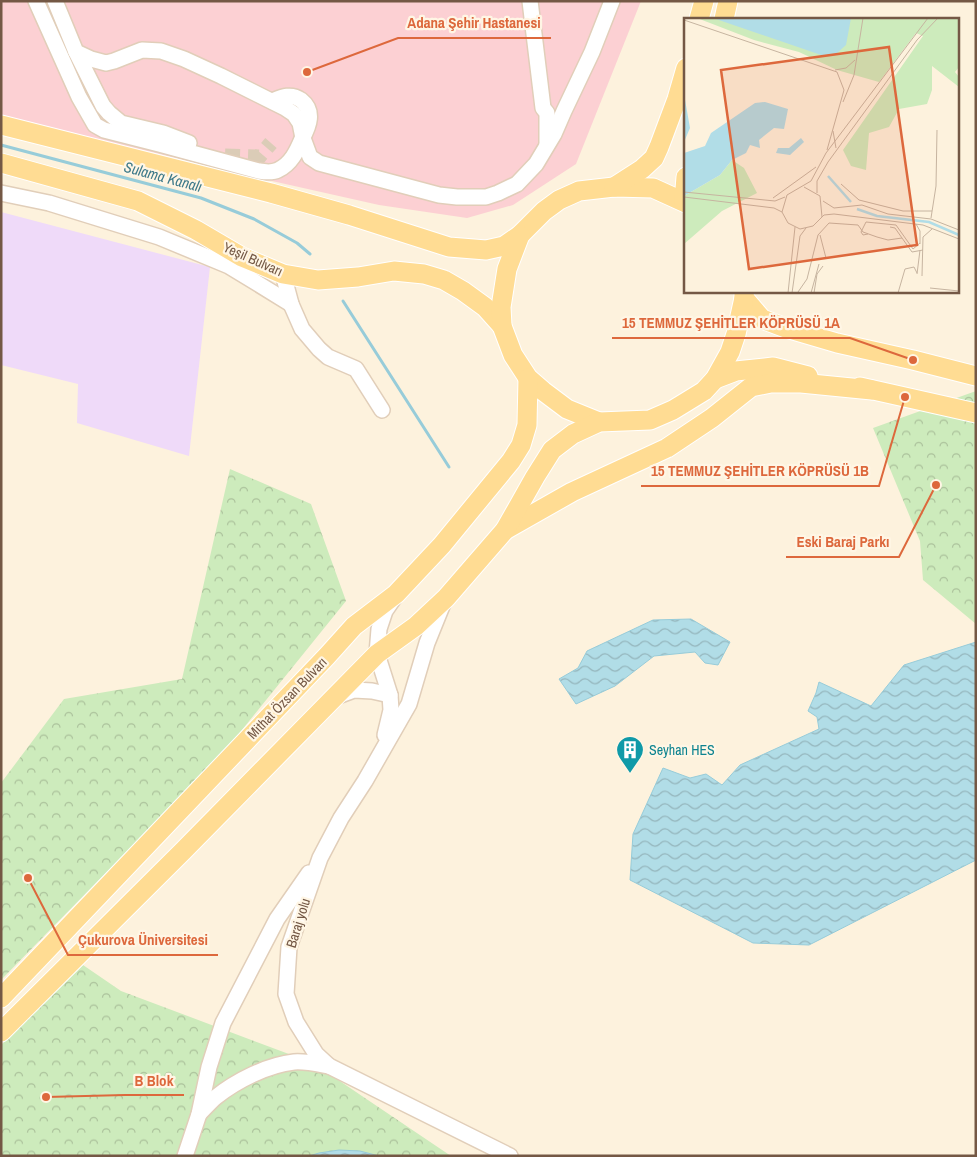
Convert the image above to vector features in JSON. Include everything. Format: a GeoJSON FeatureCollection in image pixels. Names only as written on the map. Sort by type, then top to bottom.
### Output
{"type":"FeatureCollection","features":[{"type":"Feature","properties":{"kind":"main road"},"geometry":{"type":"LineString","coordinates":[[699,18],[704,1]]}},
{"type":"Feature","properties":{"kind":"main road"},"geometry":{"type":"LineString","coordinates":[[724,18],[728,1]]}},
{"type":"Feature","properties":{"kind":"main road"},"geometry":{"type":"LineString","coordinates":[[614,187],[642,169],[654,158],[677,99],[684,75]]}},
{"type":"Feature","properties":{"kind":"main road"},"geometry":{"type":"LineString","coordinates":[[1,125],[271,193],[349,215],[449,247],[486,250],[504,246],[520,235],[544,211],[559,200],[579,191],[614,187],[653,188],[684,202]]}},
{"type":"Feature","properties":{"kind":"main road","name":"Yeşil Bulvarı"},"geometry":{"type":"LineString","coordinates":[[1,163],[138,201],[196,230],[242,257],[283,274],[318,280],[358,277],[394,271],[424,274],[444,280],[463,291],[487,309],[502,326]]}},
{"type":"Feature","properties":{"kind":"main road"},"geometry":{"type":"LineString","coordinates":[[520,235],[506,270],[501,307],[502,326],[513,355],[528,378],[543,391],[567,409],[599,422]]}},
{"type":"Feature","properties":{"kind":"main road"},"geometry":{"type":"LineString","coordinates":[[744,294],[762,319],[786,328],[837,343],[976,376]]}},
{"type":"Feature","properties":{"kind":"main road"},"geometry":{"type":"LineString","coordinates":[[1,1032],[377,654],[416,626],[446,598],[505,530],[552,450],[573,434],[599,422],[650,420],[674,410],[704,391],[715,379],[730,352],[736,334],[744,294]]}},
{"type":"Feature","properties":{"kind":"main road"},"geometry":{"type":"LineString","coordinates":[[715,379],[736,371],[773,367],[976,412]]}},
{"type":"Feature","properties":{"kind":"main road","name":"Mithat Özsan Bulvarı"},"geometry":{"type":"LineString","coordinates":[[1,998],[308,677],[354,626],[396,594],[442,545],[511,462],[521,445],[527,425],[528,378]]}},
{"type":"Feature","properties":{"kind":"main road"},"geometry":{"type":"LineString","coordinates":[[505,530],[572,492],[667,448],[712,418],[751,387],[770,383],[801,383],[872,390]]}},
{"type":"Feature","properties":{"kind":"street"},"geometry":{"type":"LineString","coordinates":[[36,1],[79,96],[95,124],[104,130],[265,172],[278,170],[284,166],[295,154],[308,130],[310,121],[309,111],[305,104],[297,97],[284,96],[272,101],[184,59],[162,51],[142,50],[106,63],[76,52]]}},
{"type":"Feature","properties":{"kind":"street"},"geometry":{"type":"LineString","coordinates":[[55,1],[76,52],[103,106],[115,119],[163,133],[225,156]]}},
{"type":"Feature","properties":{"kind":"street"},"geometry":{"type":"LineString","coordinates":[[530,1],[543,108],[547,113],[547,146]]}},
{"type":"Feature","properties":{"kind":"street"},"geometry":{"type":"LineString","coordinates":[[303,138],[310,157],[319,163],[439,195],[457,198],[486,196],[498,193],[517,184],[536,164],[547,146],[592,52],[612,1]]}},
{"type":"Feature","properties":{"kind":"street"},"geometry":{"type":"LineString","coordinates":[[1,194],[49,203],[158,237],[230,266],[292,304]]}},
{"type":"Feature","properties":{"kind":"street"},"geometry":{"type":"LineString","coordinates":[[283,274],[302,329],[328,357],[356,369],[382,410]]}},
{"type":"Feature","properties":{"kind":"street"},"geometry":{"type":"LineString","coordinates":[[380,754],[391,710],[390,695],[377,654],[379,629],[385,611],[396,594]]}},
{"type":"Feature","properties":{"kind":"street","name":"Baraj yolu"},"geometry":{"type":"LineString","coordinates":[[446,598],[427,643],[408,704],[365,781],[341,818],[320,858],[289,947],[286,994],[296,1022],[316,1054],[329,1066],[510,1156]]}},
{"type":"Feature","properties":{"kind":"street"},"geometry":{"type":"LineString","coordinates":[[334,697],[354,690],[390,695]]}},
{"type":"Feature","properties":{"kind":"street"},"geometry":{"type":"LineString","coordinates":[[185,1156],[199,1114],[209,1067],[223,1022],[277,919],[320,858]]}},
{"type":"Feature","properties":{"kind":"street"},"geometry":{"type":"LineString","coordinates":[[199,1114],[215,1098],[234,1085],[264,1069],[293,1062],[329,1066]]}},
{"type":"Feature","properties":{"kind":"shaded area"},"geometry":{"type":"Polygon","coordinates":[[[1,1],[641,1],[576,164],[513,205],[467,218],[379,205],[1,116],[1,1]]]}},
{"type":"Feature","properties":{"kind":"shaded area"},"geometry":{"type":"Polygon","coordinates":[[[1,212],[210,267],[189,456],[77,423],[78,384],[1,365],[1,212]]]}},
{"type":"Feature","properties":{"kind":"green space"},"geometry":{"type":"Polygon","coordinates":[[[976,391],[976,624],[923,580],[920,541],[873,428],[976,391]]]}},
{"type":"Feature","properties":{"kind":"green space"},"geometry":{"type":"Polygon","coordinates":[[[230,469],[311,504],[346,601],[225,751],[1,980],[1,783],[64,699],[182,679],[230,469]]]}},
{"type":"Feature","properties":{"kind":"green space"},"geometry":{"type":"Polygon","coordinates":[[[83,965],[121,991],[313,1063],[451,1156],[1,1156],[1,1045],[83,965]]]}},
{"type":"Feature","properties":{"kind":"water"},"geometry":{"type":"Polygon","coordinates":[[[691,619],[730,642],[718,665],[705,663],[695,652],[654,656],[615,686],[576,704],[559,679],[578,668],[587,651],[653,620],[691,619]]]}},
{"type":"Feature","properties":{"kind":"water"},"geometry":{"type":"Polygon","coordinates":[[[976,642],[976,860],[809,945],[753,943],[630,880],[633,834],[663,768],[690,778],[706,774],[722,785],[740,765],[819,729],[817,717],[808,711],[819,682],[871,706],[904,665],[976,642]]]}},
{"type":"Feature","properties":{"kind":"water"},"geometry":{"type":"Polygon","coordinates":[[[339,1150],[360,1151],[379,1156],[309,1156],[339,1150]]]}},
{"type":"Feature","properties":{"kind":"waterway","name":"Sulama Kanalı"},"geometry":{"type":"LineString","coordinates":[[1,145],[201,198],[254,219],[297,243],[310,254]]}},
{"type":"Feature","properties":{"kind":"waterway","name":"Sulama Kanalı"},"geometry":{"type":"LineString","coordinates":[[343,301],[449,467]]}},
{"type":"Feature","properties":{"kind":"tunnel"},"geometry":{"type":"LineString","coordinates":[[225,156],[259,157],[271,143]]}},
{"type":"Feature","properties":{"kind":"place","name":"Adana Şehir Hastanesi"},"geometry":{"type":"Point","coordinates":[307,72]}},
{"type":"Feature","properties":{"kind":"place","name":"15 TEMMUZ ŞEHİTLER KÖPRÜSÜ 1A"},"geometry":{"type":"Point","coordinates":[913,360]}},
{"type":"Feature","properties":{"kind":"place","name":"15 TEMMUZ ŞEHİTLER KÖPRÜSÜ 1B"},"geometry":{"type":"Point","coordinates":[905,397]}},
{"type":"Feature","properties":{"kind":"place","name":"Eski Baraj Parkı"},"geometry":{"type":"Point","coordinates":[936,485]}},
{"type":"Feature","properties":{"kind":"place","name":"Seyhan HES"},"geometry":{"type":"Point","coordinates":[630,774]}},
{"type":"Feature","properties":{"kind":"place","name":"Çukurova Üniversitesi"},"geometry":{"type":"Point","coordinates":[28,878]}},
{"type":"Feature","properties":{"kind":"place","name":"B Blok"},"geometry":{"type":"Point","coordinates":[46,1097]}}]}
